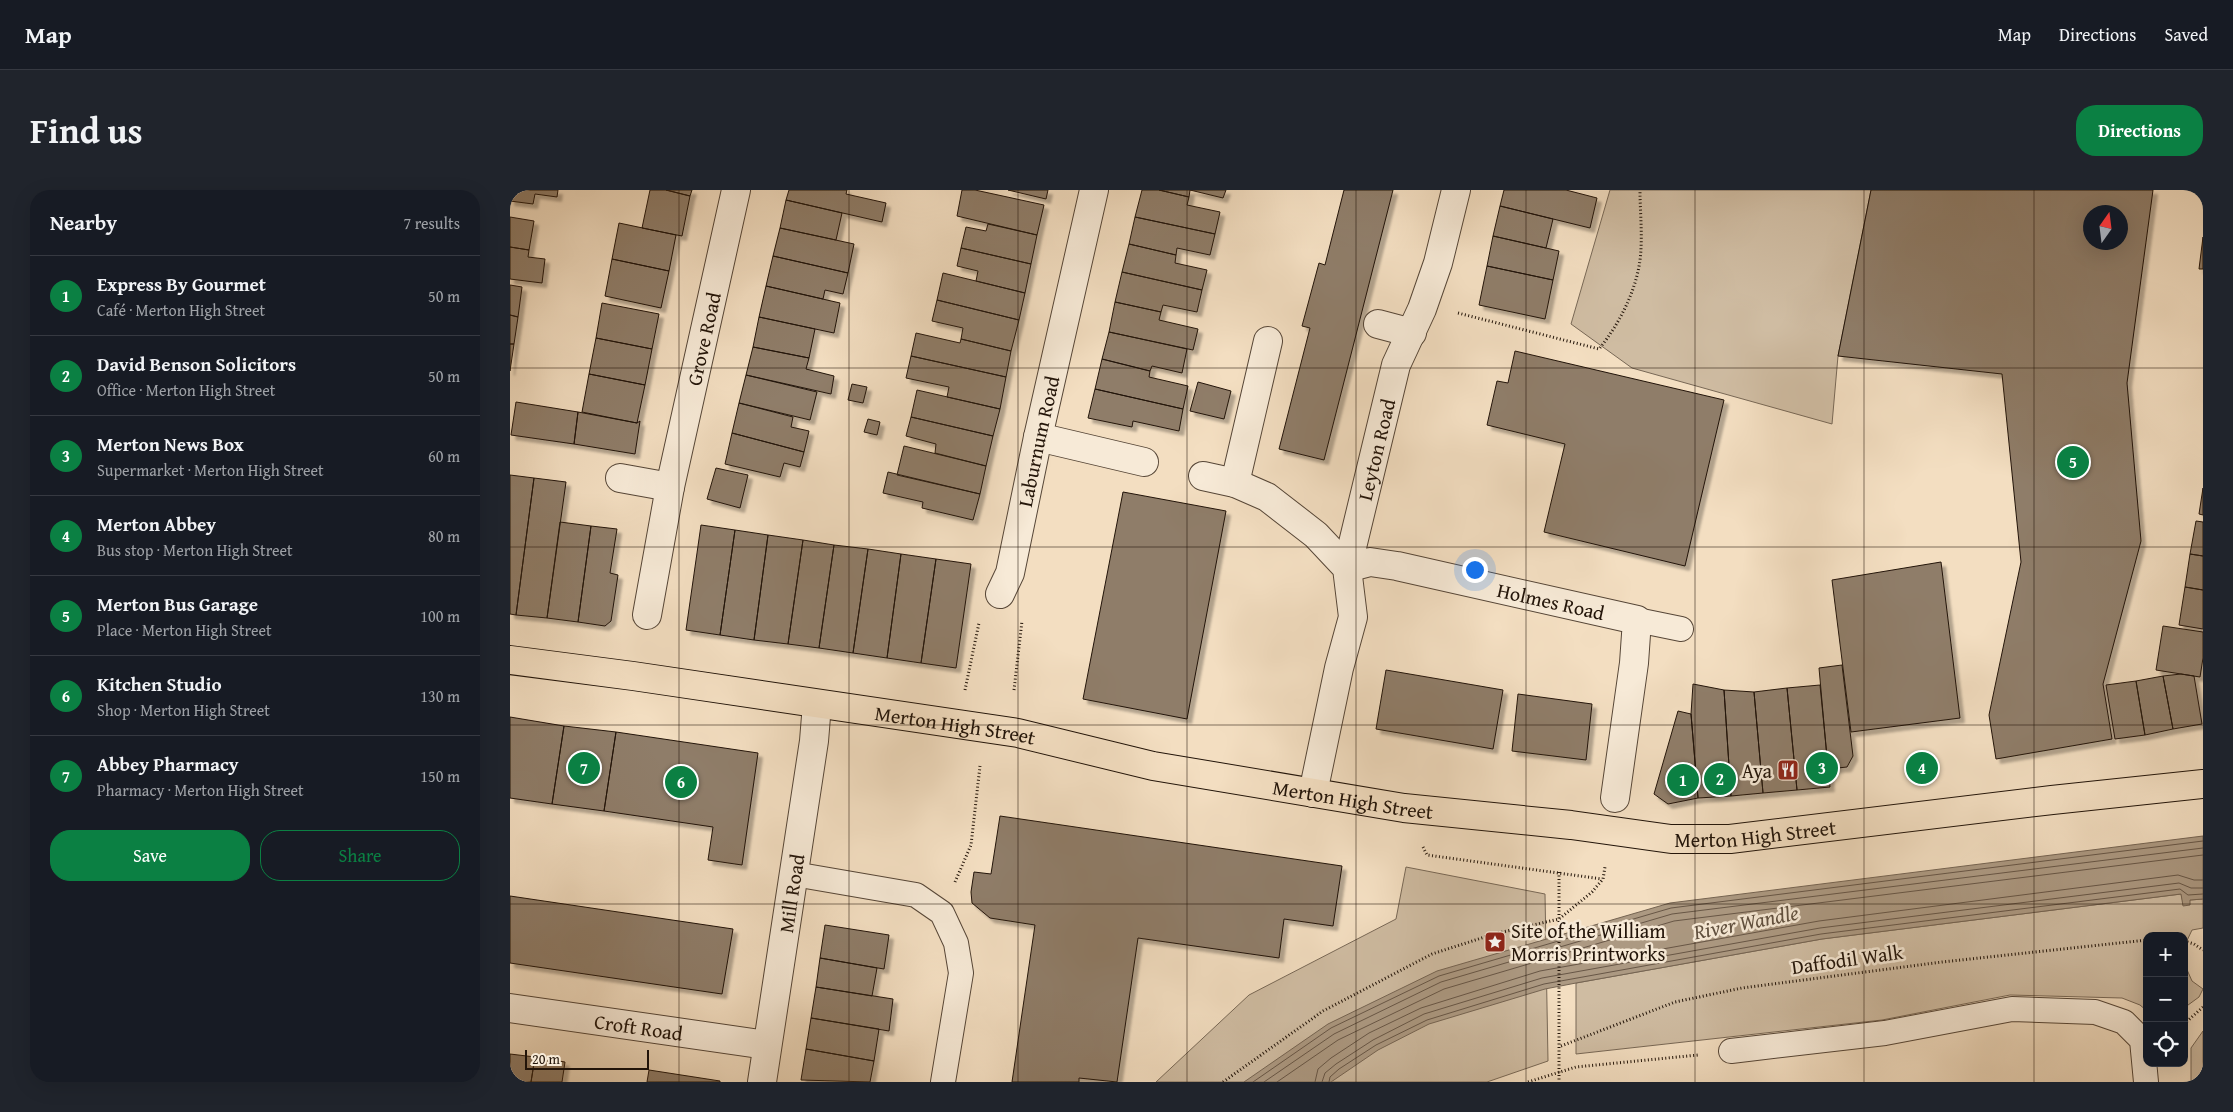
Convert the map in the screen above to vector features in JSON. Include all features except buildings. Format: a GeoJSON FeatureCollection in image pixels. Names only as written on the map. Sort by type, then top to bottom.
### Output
{"type":"FeatureCollection","features":[{"type":"Feature","properties":{"kind":"main road","name":"Merton High Street"},"geometry":{"type":"LineString","coordinates":[[510,660],[634,676],[1018,733],[1153,766],[1313,793],[1477,817],[1571,825],[1671,839],[1710,840],[2203,784]]}},
{"type":"Feature","properties":{"kind":"street","name":"Grove Road"},"geometry":{"type":"LineString","coordinates":[[647,615],[670,487],[736,190]]}},
{"type":"Feature","properties":{"kind":"street","name":"Laburnum Road"},"geometry":{"type":"LineString","coordinates":[[1000,594],[1010,573],[1038,437],[1094,190]]}},
{"type":"Feature","properties":{"kind":"street","name":"Leyton Road"},"geometry":{"type":"LineString","coordinates":[[1347,568],[1396,365],[1407,343],[1438,263],[1456,190]]}},
{"type":"Feature","properties":{"kind":"street"},"geometry":{"type":"LineString","coordinates":[[1378,324],[1407,343]]}},
{"type":"Feature","properties":{"kind":"street"},"geometry":{"type":"LineString","coordinates":[[1235,483],[1268,341]]}},
{"type":"Feature","properties":{"kind":"street"},"geometry":{"type":"LineString","coordinates":[[1038,437],[1144,462]]}},
{"type":"Feature","properties":{"kind":"street"},"geometry":{"type":"LineString","coordinates":[[1203,476],[1235,483],[1267,497],[1316,535],[1347,568],[1352,617],[1339,668],[1313,793]]}},
{"type":"Feature","properties":{"kind":"street"},"geometry":{"type":"LineString","coordinates":[[620,478],[670,487]]}},
{"type":"Feature","properties":{"kind":"street","name":"Holmes Road"},"geometry":{"type":"LineString","coordinates":[[1347,568],[1370,562],[1397,566],[1637,620]]}},
{"type":"Feature","properties":{"kind":"street"},"geometry":{"type":"LineString","coordinates":[[1615,798],[1634,663],[1637,620]]}},
{"type":"Feature","properties":{"kind":"street","name":"Mill Road"},"geometry":{"type":"LineString","coordinates":[[762,1082],[814,741],[817,704]]}},
{"type":"Feature","properties":{"kind":"street","name":"Croft Road"},"geometry":{"type":"LineString","coordinates":[[510,1008],[767,1046]]}},
{"type":"Feature","properties":{"kind":"lane","name":"Holmes Road"},"geometry":{"type":"LineString","coordinates":[[1637,620],[1681,630]]}},
{"type":"Feature","properties":{"kind":"lane"},"geometry":{"type":"LineString","coordinates":[[794,874],[916,895],[942,913],[956,943],[960,973],[943,1082]]}},
{"type":"Feature","properties":{"kind":"lane"},"geometry":{"type":"LineString","coordinates":[[1731,1051],[1884,1033],[2012,1009],[2095,1012],[2124,1022],[2142,1040],[2146,1082]]}},
{"type":"Feature","properties":{"kind":"path"},"geometry":{"type":"LineString","coordinates":[[1455,312],[1599,349],[1615,329],[1627,303],[1636,276],[1641,250],[1640,190]]}},
{"type":"Feature","properties":{"kind":"path"},"geometry":{"type":"LineString","coordinates":[[966,684],[983,604],[1000,594],[1023,614],[1014,690]]}},
{"type":"Feature","properties":{"kind":"path"},"geometry":{"type":"LineString","coordinates":[[942,913],[971,845],[980,766]]}},
{"type":"Feature","properties":{"kind":"path"},"geometry":{"type":"LineString","coordinates":[[1423,848],[1427,855],[1603,879]]}},
{"type":"Feature","properties":{"kind":"path"},"geometry":{"type":"LineString","coordinates":[[1223,1082],[1322,1011],[1432,954],[1494,934],[1559,919],[1592,892],[1603,879],[1604,869]]}},
{"type":"Feature","properties":{"kind":"path"},"geometry":{"type":"LineString","coordinates":[[1559,872],[1561,1046],[1559,1082]]}},
{"type":"Feature","properties":{"kind":"path","name":"Daffodil Walk"},"geometry":{"type":"LineString","coordinates":[[1561,1046],[1675,1002],[1742,988],[1942,962],[2143,940]]}},
{"type":"Feature","properties":{"kind":"path"},"geometry":{"type":"LineString","coordinates":[[2188,942],[2203,950]]}},
{"type":"Feature","properties":{"kind":"path"},"geometry":{"type":"LineString","coordinates":[[2186,1022],[2203,1007]]}},
{"type":"Feature","properties":{"kind":"path"},"geometry":{"type":"LineString","coordinates":[[1528,1082],[1576,1067],[1731,1051]]}},
{"type":"Feature","properties":{"kind":"shaded area"},"geometry":{"type":"Polygon","coordinates":[[[1610,190],[1871,190],[1838,356],[1832,424],[1632,368],[1571,324],[1610,190]]]}},
{"type":"Feature","properties":{"kind":"shaded area"},"geometry":{"type":"Polygon","coordinates":[[[1406,867],[1545,894],[1548,1061],[1487,1082],[1156,1082],[1249,995],[1396,919],[1406,867]]]}},
{"type":"Feature","properties":{"kind":"shaded area"},"geometry":{"type":"Polygon","coordinates":[[[2181,894],[2184,906],[2190,900],[2203,899],[2203,928],[2192,930],[2188,938],[2188,932],[2143,932],[2143,1008],[2122,998],[2010,995],[1882,1020],[1576,1054],[1576,983],[1822,939],[2181,894]]]}},
{"type":"Feature","properties":{"kind":"shaded area"},"geometry":{"type":"Polygon","coordinates":[[[2188,972],[2192,981],[2203,989],[2199,997],[2188,1005],[2188,972]]]}},
{"type":"Feature","properties":{"kind":"shaded area"},"geometry":{"type":"Polygon","coordinates":[[[2203,1031],[2203,1082],[2191,1082],[2191,1048],[2203,1031]]]}},
{"type":"Feature","properties":{"kind":"water","name":"River Wandle"},"geometry":{"type":"Polygon","coordinates":[[[2203,836],[2203,899],[2190,900],[2190,905],[2183,906],[2181,894],[1822,939],[1576,983],[1545,989],[1429,1024],[1378,1050],[1331,1082],[1244,1082],[1328,1024],[1437,971],[1670,903],[2203,836]]]}},
{"type":"Feature","properties":{"kind":"place","name":"Merton Bus Garage"},"geometry":{"type":"Point","coordinates":[2073,462]}},
{"type":"Feature","properties":{"kind":"place","name":"Abbey Pharmacy"},"geometry":{"type":"Point","coordinates":[584,768]}},
{"type":"Feature","properties":{"kind":"place","name":"Merton News Box"},"geometry":{"type":"Point","coordinates":[1822,768]}},
{"type":"Feature","properties":{"kind":"place","name":"Merton Abbey"},"geometry":{"type":"Point","coordinates":[1922,768]}},
{"type":"Feature","properties":{"kind":"place","name":"Aya"},"geometry":{"type":"Point","coordinates":[1788,770]}},
{"type":"Feature","properties":{"kind":"place","name":"David Benson Solicitors"},"geometry":{"type":"Point","coordinates":[1720,779]}},
{"type":"Feature","properties":{"kind":"place","name":"Express By Gourmet"},"geometry":{"type":"Point","coordinates":[1683,780]}},
{"type":"Feature","properties":{"kind":"place","name":"Kitchen Studio"},"geometry":{"type":"Point","coordinates":[681,782]}},
{"type":"Feature","properties":{"kind":"place","name":"Site of the William Morris Printworks"},"geometry":{"type":"Point","coordinates":[1495,942]}}]}
